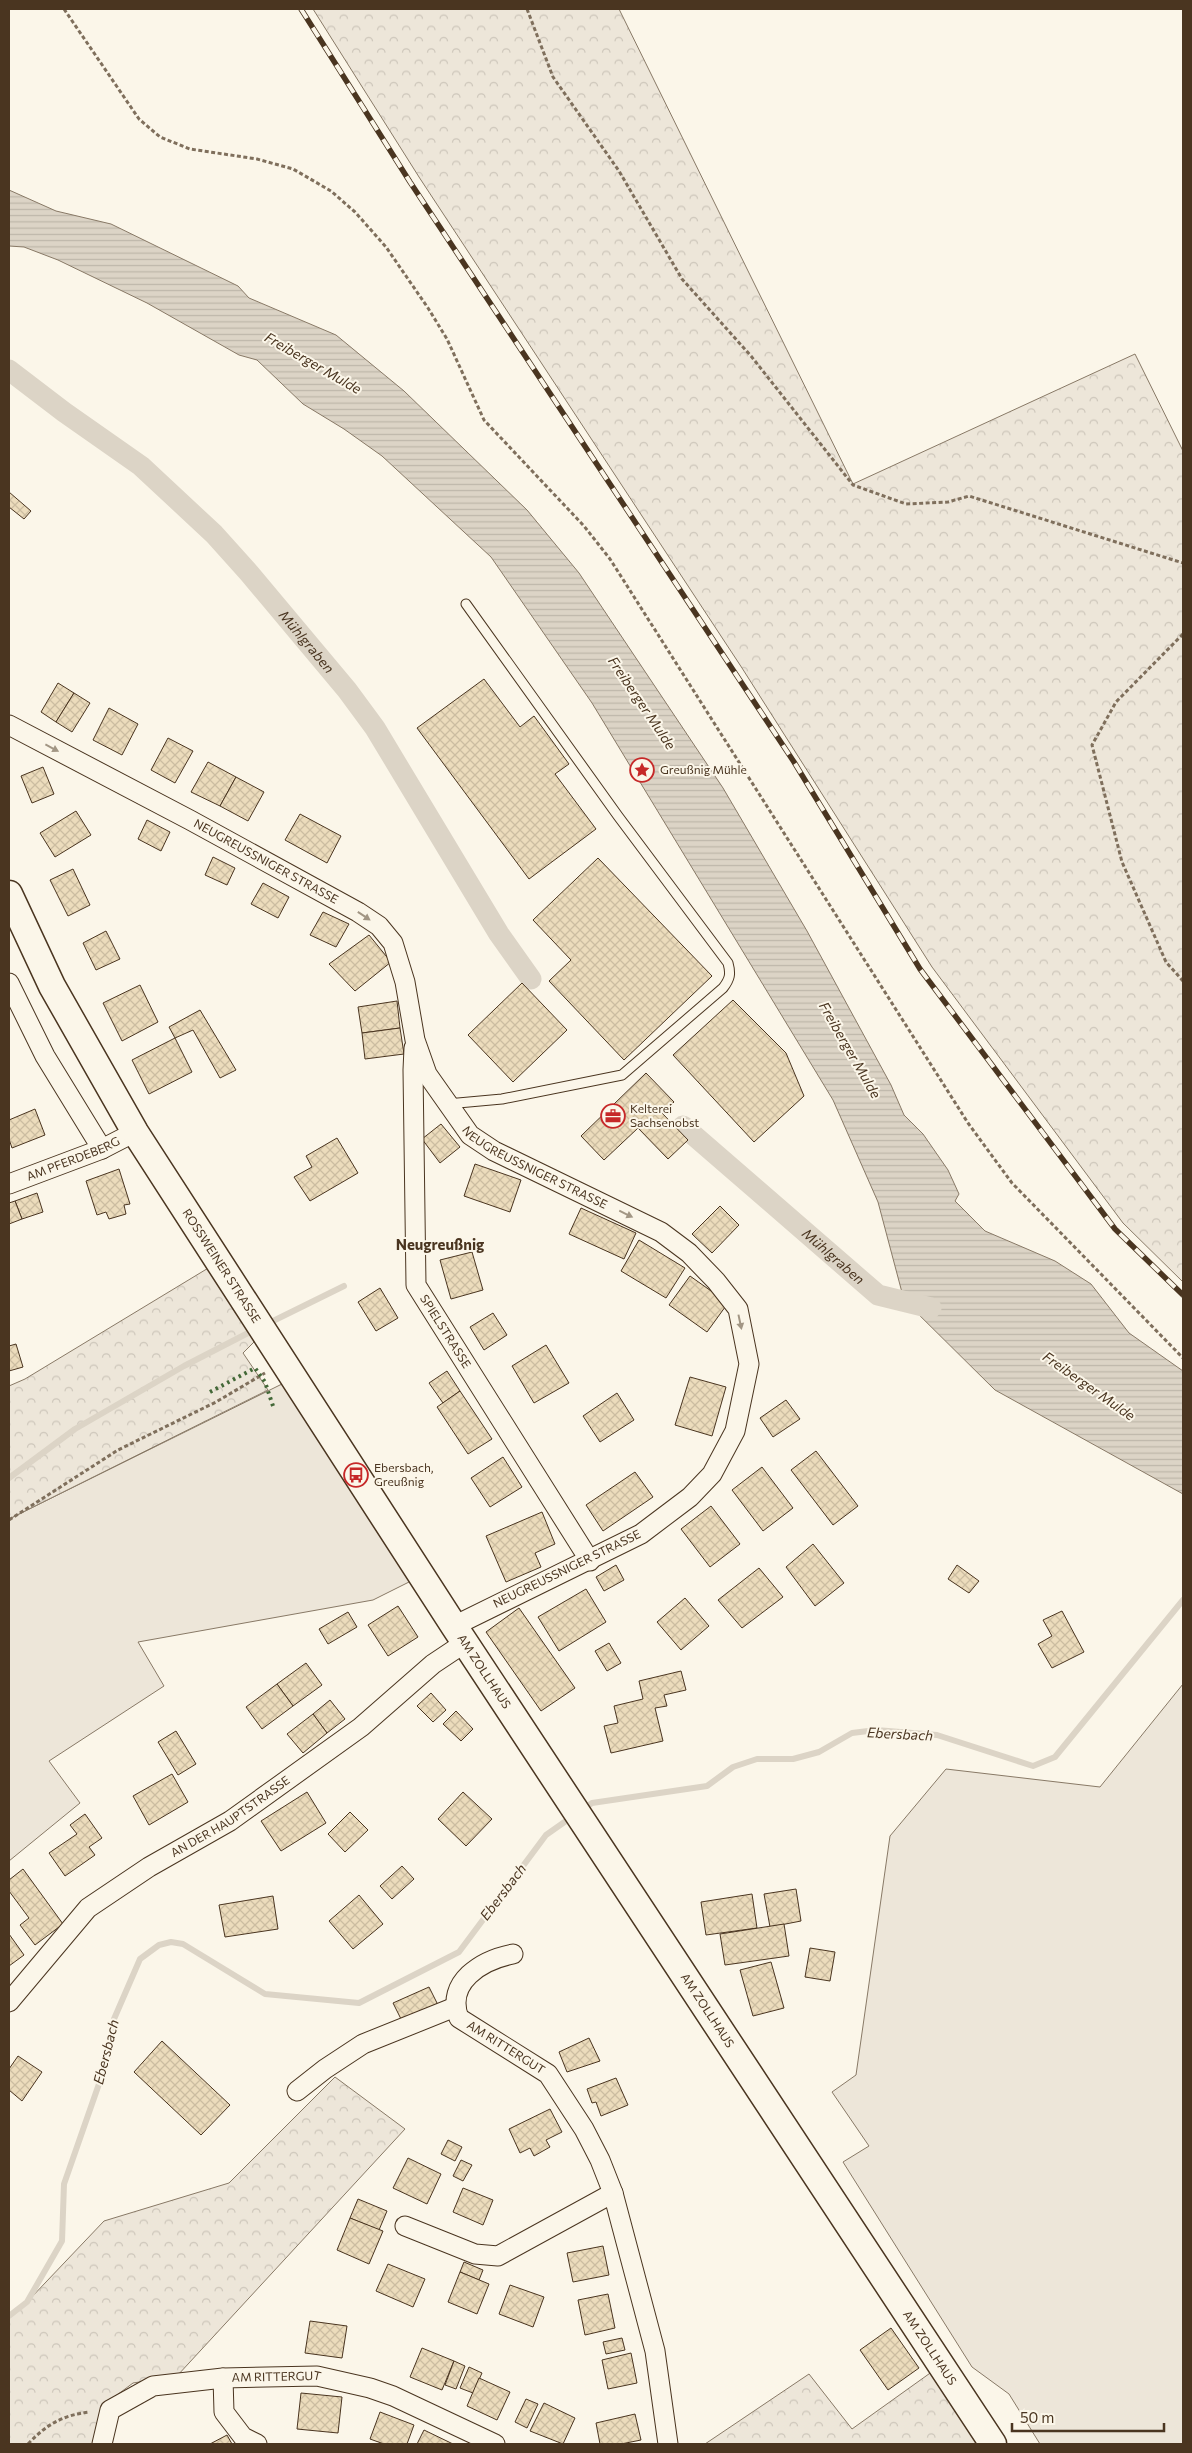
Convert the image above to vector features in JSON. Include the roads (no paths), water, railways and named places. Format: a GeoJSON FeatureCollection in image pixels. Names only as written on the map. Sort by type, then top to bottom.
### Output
{"type":"FeatureCollection","features":[{"type":"Feature","properties":{"kind":"main road","name":"ROSSWEINER STRASSE"},"geometry":{"type":"LineString","coordinates":[[9,894],[52,986],[135,1132],[460,1634]]}},
{"type":"Feature","properties":{"kind":"main road","name":"AM ZOLLHAUS"},"geometry":{"type":"LineString","coordinates":[[460,1634],[994,2444]]}},
{"type":"Feature","properties":{"kind":"street","name":"NEUGREUSSNIGER STRASSE"},"geometry":{"type":"LineString","coordinates":[[9,725],[199,825],[358,912],[379,926],[393,943],[405,982],[415,1040],[427,1074],[470,1135],[494,1151],[662,1232],[690,1253],[716,1281],[738,1309],[749,1364],[735,1431],[712,1474],[690,1497],[641,1534],[460,1634]]}},
{"type":"Feature","properties":{"kind":"street"},"geometry":{"type":"LineString","coordinates":[[9,983],[44,1056],[102,1149]]}},
{"type":"Feature","properties":{"kind":"street","name":"SPIELSTRASSE"},"geometry":{"type":"LineString","coordinates":[[415,1040],[413,1070],[416,1285],[590,1561]]}},
{"type":"Feature","properties":{"kind":"street","name":"AM PFERDEBERG"},"geometry":{"type":"LineString","coordinates":[[9,1184],[102,1149],[135,1132]]}},
{"type":"Feature","properties":{"kind":"street","name":"AN DER HAUPTSTRASSE"},"geometry":{"type":"LineString","coordinates":[[9,2002],[88,1908],[149,1867],[230,1821],[361,1727],[433,1664],[460,1634]]}},
{"type":"Feature","properties":{"kind":"street"},"geometry":{"type":"LineString","coordinates":[[297,2091],[325,2069],[363,2044],[455,2007],[457,1989],[468,1976],[497,1957],[513,1954]]}},
{"type":"Feature","properties":{"kind":"street","name":"AM RITTERGUT"},"geometry":{"type":"LineString","coordinates":[[455,2007],[459,2018],[548,2074],[584,2129],[600,2160],[613,2193],[655,2351],[668,2444]]}},
{"type":"Feature","properties":{"kind":"street"},"geometry":{"type":"LineString","coordinates":[[405,2226],[475,2254],[498,2256],[613,2193]]}},
{"type":"Feature","properties":{"kind":"street","name":"AM RITTERGUT"},"geometry":{"type":"LineString","coordinates":[[102,2444],[110,2410],[152,2386],[223,2378],[317,2376],[342,2381],[393,2396],[495,2444]]}},
{"type":"Feature","properties":{"kind":"street","name":"AM RITTERGUT"},"geometry":{"type":"LineString","coordinates":[[223,2378],[224,2412],[243,2436],[257,2444]]}},
{"type":"Feature","properties":{"kind":"lane"},"geometry":{"type":"LineString","coordinates":[[447,1104],[502,1099],[622,1074],[723,988],[729,980],[730,971],[728,963],[618,816],[466,604]]}},
{"type":"Feature","properties":{"kind":"water","name":"Freiberger Mulde"},"geometry":{"type":"Polygon","coordinates":[[[9,190],[56,211],[111,224],[238,286],[249,298],[336,335],[404,391],[527,510],[579,573],[723,788],[807,931],[891,1085],[904,1115],[923,1134],[948,1170],[959,1194],[955,1201],[985,1231],[1055,1261],[1091,1284],[1129,1333],[1183,1371],[1183,1494],[995,1390],[904,1300],[878,1202],[833,1100],[592,703],[491,557],[382,456],[344,429],[303,404],[257,360],[239,355],[147,303],[58,260],[24,247],[9,246],[9,190]]]}},
{"type":"Feature","properties":{"kind":"waterway","name":"Mühlgraben"},"geometry":{"type":"LineString","coordinates":[[9,370],[64,412],[141,466],[214,534],[249,573],[347,690],[375,728],[499,934],[531,979]]}},
{"type":"Feature","properties":{"kind":"waterway","name":"Mühlgraben"},"geometry":{"type":"LineString","coordinates":[[683,1126],[878,1295],[931,1308]]}},
{"type":"Feature","properties":{"kind":"waterway"},"geometry":{"type":"LineString","coordinates":[[271,1322],[344,1286]]}},
{"type":"Feature","properties":{"kind":"waterway"},"geometry":{"type":"LineString","coordinates":[[9,1478],[75,1429],[184,1366],[250,1332]]}},
{"type":"Feature","properties":{"kind":"waterway","name":"Ebersbach"},"geometry":{"type":"LineString","coordinates":[[582,1810],[592,1803],[707,1786],[733,1767],[757,1759],[793,1759],[819,1752],[852,1733],[876,1730],[937,1735],[1033,1766],[1055,1757],[1183,1600]]}},
{"type":"Feature","properties":{"kind":"waterway","name":"Ebersbach"},"geometry":{"type":"LineString","coordinates":[[9,2316],[27,2302],[62,2241],[64,2184],[107,2061],[114,2019],[140,1959],[159,1945],[171,1942],[183,1944],[265,1994],[359,2003],[459,1952],[546,1835],[573,1816]]}},
{"type":"Feature","properties":{"kind":"railway"},"geometry":{"type":"LineString","coordinates":[[301,9],[410,182],[794,762],[920,969],[1115,1229],[1183,1295]]}},
{"type":"Feature","properties":{"kind":"place","name":"Greußnig Mühle"},"geometry":{"type":"Point","coordinates":[642,770]}},
{"type":"Feature","properties":{"kind":"place","name":"Kelterei Sachsenobst"},"geometry":{"type":"Point","coordinates":[613,1116]}},
{"type":"Feature","properties":{"kind":"place","name":"Ebersbach, Greußnig"},"geometry":{"type":"Point","coordinates":[356,1475]}},
{"type":"Feature","properties":{"kind":"district","name":"Neugreußnig"},"geometry":{"type":"Point","coordinates":[440,1245]}}]}
